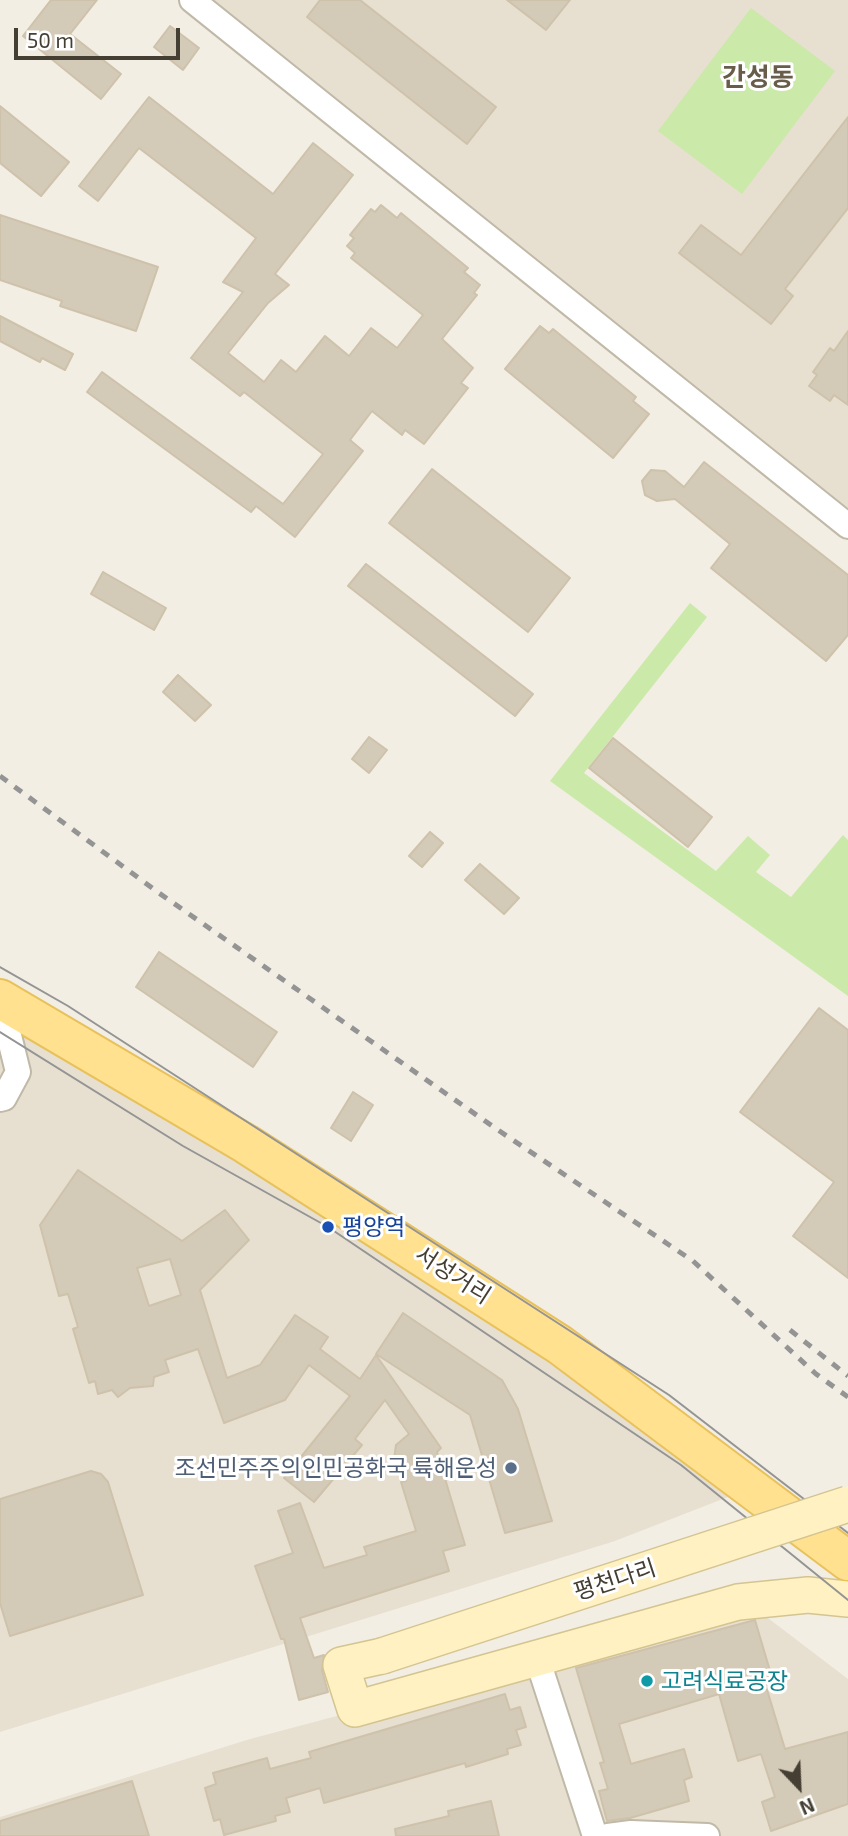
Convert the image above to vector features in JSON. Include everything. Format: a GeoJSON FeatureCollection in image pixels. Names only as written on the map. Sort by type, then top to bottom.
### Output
{"type":"FeatureCollection","features":[{"type":"Feature","properties":{"kind":"main road","name":"서성거리"},"geometry":{"type":"LineString","coordinates":[[0,999],[246,1144],[481,1292],[560,1345],[848,1561]]}},
{"type":"Feature","properties":{"kind":"street"},"geometry":{"type":"LineString","coordinates":[[192,0],[848,526]]}},
{"type":"Feature","properties":{"kind":"street"},"geometry":{"type":"LineString","coordinates":[[0,999],[18,1072],[5,1098],[0,1099]]}},
{"type":"Feature","properties":{"kind":"street","name":"평천다리"},"geometry":{"type":"LineString","coordinates":[[537,1658],[355,1709],[341,1665],[382,1656],[848,1504]]}},
{"type":"Feature","properties":{"kind":"street"},"geometry":{"type":"LineString","coordinates":[[594,1836],[537,1658],[738,1602],[808,1595],[848,1599]]}},
{"type":"Feature","properties":{"kind":"street"},"geometry":{"type":"LineString","coordinates":[[608,1836],[631,1833],[707,1836]]}},
{"type":"Feature","properties":{"kind":"shaded area"},"geometry":{"type":"Polygon","coordinates":[[[210,0],[848,0],[848,516],[210,0]]]}},
{"type":"Feature","properties":{"kind":"shaded area"},"geometry":{"type":"Polygon","coordinates":[[[0,1016],[157,1110],[647,1426],[733,1495],[615,1541],[0,1732],[0,1016]]]}},
{"type":"Feature","properties":{"kind":"shaded area"},"geometry":{"type":"Polygon","coordinates":[[[729,1612],[760,1612],[848,1679],[848,1836],[0,1836],[0,1817],[250,1739],[729,1612]]]}},
{"type":"Feature","properties":{"kind":"green space"},"geometry":{"type":"Polygon","coordinates":[[[751,8],[835,71],[742,194],[658,131],[751,8]]]}},
{"type":"Feature","properties":{"kind":"green space"},"geometry":{"type":"Polygon","coordinates":[[[690,603],[707,617],[584,773],[716,871],[748,836],[770,855],[756,872],[791,897],[843,835],[848,840],[848,996],[550,781],[690,603]]]}},
{"type":"Feature","properties":{"kind":"building"},"geometry":{"type":"Polygon","coordinates":[[[51,0],[97,0],[70,34],[121,74],[101,99],[23,36],[51,0]]]}},
{"type":"Feature","properties":{"kind":"building"},"geometry":{"type":"Polygon","coordinates":[[[320,0],[360,0],[496,107],[467,144],[307,17],[320,0]]]}},
{"type":"Feature","properties":{"kind":"building"},"geometry":{"type":"Polygon","coordinates":[[[507,0],[570,0],[546,30],[507,0]]]}},
{"type":"Feature","properties":{"kind":"building"},"geometry":{"type":"Polygon","coordinates":[[[170,26],[199,48],[183,70],[154,47],[170,26]]]}},
{"type":"Feature","properties":{"kind":"building"},"geometry":{"type":"Polygon","coordinates":[[[149,97],[273,194],[313,143],[353,175],[275,274],[289,285],[268,303],[228,353],[264,382],[281,360],[296,372],[325,336],[349,356],[371,328],[397,348],[423,315],[351,258],[355,253],[347,246],[354,238],[350,235],[371,209],[375,212],[381,205],[397,218],[401,213],[468,268],[464,272],[480,285],[474,293],[477,295],[442,339],[473,368],[461,383],[468,388],[424,444],[405,430],[402,435],[372,411],[350,440],[363,451],[295,537],[256,506],[251,512],[87,392],[102,372],[283,504],[323,454],[244,392],[240,396],[191,358],[243,292],[223,282],[256,238],[139,148],[98,201],[79,186],[149,97]]]}},
{"type":"Feature","properties":{"kind":"building"},"geometry":{"type":"Polygon","coordinates":[[[0,106],[69,162],[41,196],[0,163],[0,106]]]}},
{"type":"Feature","properties":{"kind":"building"},"geometry":{"type":"Polygon","coordinates":[[[848,117],[848,208],[785,289],[793,296],[771,324],[679,253],[701,225],[741,255],[848,117]]]}},
{"type":"Feature","properties":{"kind":"building"},"geometry":{"type":"Polygon","coordinates":[[[0,215],[158,267],[136,331],[60,306],[62,301],[0,280],[0,215]]]}},
{"type":"Feature","properties":{"kind":"building"},"geometry":{"type":"Polygon","coordinates":[[[0,316],[73,354],[65,370],[42,358],[40,362],[0,341],[0,316]]]}},
{"type":"Feature","properties":{"kind":"building"},"geometry":{"type":"Polygon","coordinates":[[[540,326],[549,333],[553,329],[636,397],[633,401],[649,414],[613,458],[505,369],[540,326]]]}},
{"type":"Feature","properties":{"kind":"building"},"geometry":{"type":"Polygon","coordinates":[[[848,331],[848,405],[834,395],[830,401],[809,386],[817,375],[813,372],[830,348],[834,351],[848,331]]]}},
{"type":"Feature","properties":{"kind":"building"},"geometry":{"type":"Polygon","coordinates":[[[704,462],[848,575],[848,635],[826,661],[711,568],[730,544],[675,499],[657,501],[645,495],[642,481],[651,470],[665,471],[684,487],[704,462]]]}},
{"type":"Feature","properties":{"kind":"building"},"geometry":{"type":"Polygon","coordinates":[[[432,469],[570,578],[528,632],[389,523],[432,469]]]}},
{"type":"Feature","properties":{"kind":"building"},"geometry":{"type":"Polygon","coordinates":[[[366,564],[533,694],[515,716],[348,586],[366,564]]]}},
{"type":"Feature","properties":{"kind":"building"},"geometry":{"type":"Polygon","coordinates":[[[103,572],[166,608],[154,630],[91,594],[103,572]]]}},
{"type":"Feature","properties":{"kind":"building"},"geometry":{"type":"Polygon","coordinates":[[[178,675],[211,705],[195,721],[163,692],[178,675]]]}},
{"type":"Feature","properties":{"kind":"building"},"geometry":{"type":"Polygon","coordinates":[[[369,737],[387,750],[369,773],[352,759],[369,737]]]}},
{"type":"Feature","properties":{"kind":"building"},"geometry":{"type":"Polygon","coordinates":[[[613,738],[712,817],[688,847],[589,768],[613,738]]]}},
{"type":"Feature","properties":{"kind":"building"},"geometry":{"type":"Polygon","coordinates":[[[430,832],[443,843],[422,867],[409,856],[430,832]]]}},
{"type":"Feature","properties":{"kind":"building"},"geometry":{"type":"Polygon","coordinates":[[[480,864],[519,898],[504,914],[465,880],[480,864]]]}},
{"type":"Feature","properties":{"kind":"building"},"geometry":{"type":"Polygon","coordinates":[[[159,952],[277,1032],[253,1067],[136,987],[159,952]]]}},
{"type":"Feature","properties":{"kind":"building"},"geometry":{"type":"Polygon","coordinates":[[[819,1008],[848,1030],[848,1278],[793,1236],[834,1182],[740,1112],[819,1008]]]}},
{"type":"Feature","properties":{"kind":"building"},"geometry":{"type":"Polygon","coordinates":[[[353,1092],[373,1105],[351,1141],[331,1128],[353,1092]]]}},
{"type":"Feature","properties":{"kind":"building"},"geometry":{"type":"Polygon","coordinates":[[[78,1170],[182,1241],[225,1210],[249,1240],[200,1290],[227,1378],[260,1365],[295,1315],[328,1337],[320,1349],[360,1379],[376,1355],[441,1448],[437,1452],[465,1545],[443,1551],[449,1571],[300,1618],[314,1658],[324,1655],[322,1670],[328,1692],[299,1700],[284,1639],[281,1639],[255,1566],[293,1553],[278,1511],[300,1503],[324,1568],[367,1555],[364,1547],[416,1531],[401,1482],[406,1481],[394,1459],[396,1445],[409,1434],[385,1400],[355,1439],[362,1445],[314,1502],[284,1478],[350,1396],[309,1365],[285,1400],[224,1423],[198,1349],[165,1360],[169,1372],[154,1377],[153,1386],[130,1388],[118,1397],[112,1390],[98,1394],[95,1381],[89,1383],[73,1329],[78,1327],[68,1294],[59,1296],[40,1225],[78,1170]],[[170,1259],[137,1268],[149,1306],[181,1295],[170,1259]]]}},
{"type":"Feature","properties":{"kind":"building","name":"조선민주주의인민공화국 륙해운성"},"geometry":{"type":"Polygon","coordinates":[[[403,1313],[502,1380],[518,1409],[552,1521],[505,1533],[470,1415],[376,1354],[403,1313]]]}},
{"type":"Feature","properties":{"kind":"building"},"geometry":{"type":"Polygon","coordinates":[[[91,1471],[101,1474],[108,1482],[143,1595],[10,1636],[0,1603],[0,1499],[91,1471]]]}},
{"type":"Feature","properties":{"kind":"building"},"geometry":{"type":"Polygon","coordinates":[[[755,1620],[773,1681],[765,1683],[785,1749],[848,1732],[848,1804],[771,1831],[762,1802],[775,1797],[761,1754],[738,1761],[719,1694],[619,1724],[631,1764],[684,1749],[692,1777],[684,1780],[689,1801],[630,1818],[607,1821],[599,1791],[608,1789],[600,1763],[604,1762],[576,1668],[755,1620]]]}},
{"type":"Feature","properties":{"kind":"building"},"geometry":{"type":"Polygon","coordinates":[[[505,1694],[510,1710],[520,1707],[526,1727],[516,1730],[521,1745],[507,1749],[508,1754],[466,1767],[465,1763],[324,1803],[320,1788],[286,1798],[290,1812],[275,1816],[276,1821],[224,1835],[220,1819],[214,1821],[205,1788],[216,1784],[213,1773],[267,1758],[270,1769],[311,1758],[309,1752],[505,1694]]]}},
{"type":"Feature","properties":{"kind":"building"},"geometry":{"type":"Polygon","coordinates":[[[132,1781],[149,1836],[0,1836],[0,1821],[132,1781]]]}},
{"type":"Feature","properties":{"kind":"building"},"geometry":{"type":"Polygon","coordinates":[[[491,1801],[499,1836],[396,1836],[395,1829],[449,1816],[448,1811],[491,1801]]]}},
{"type":"Feature","properties":{"kind":"tram line"},"geometry":{"type":"LineString","coordinates":[[0,967],[68,1006],[669,1395],[848,1533]]}},
{"type":"Feature","properties":{"kind":"tram line"},"geometry":{"type":"LineString","coordinates":[[0,1032],[183,1146],[328,1227],[681,1465],[848,1600]]}},
{"type":"Feature","properties":{"kind":"railway"},"geometry":{"type":"LineString","coordinates":[[0,776],[159,893],[498,1130],[693,1261],[816,1374],[848,1397]]}},
{"type":"Feature","properties":{"kind":"railway"},"geometry":{"type":"LineString","coordinates":[[790,1330],[848,1376]]}},
{"type":"Feature","properties":{"kind":"place","name":"평양역"},"geometry":{"type":"Point","coordinates":[328,1227]}},
{"type":"Feature","properties":{"kind":"place","name":"조선민주주의인민공화국 륙해운성"},"geometry":{"type":"Point","coordinates":[511,1468]}},
{"type":"Feature","properties":{"kind":"place","name":"고려식료공장"},"geometry":{"type":"Point","coordinates":[647,1681]}},
{"type":"Feature","properties":{"kind":"district","name":"간성동"},"geometry":{"type":"Point","coordinates":[758,77]}}]}
